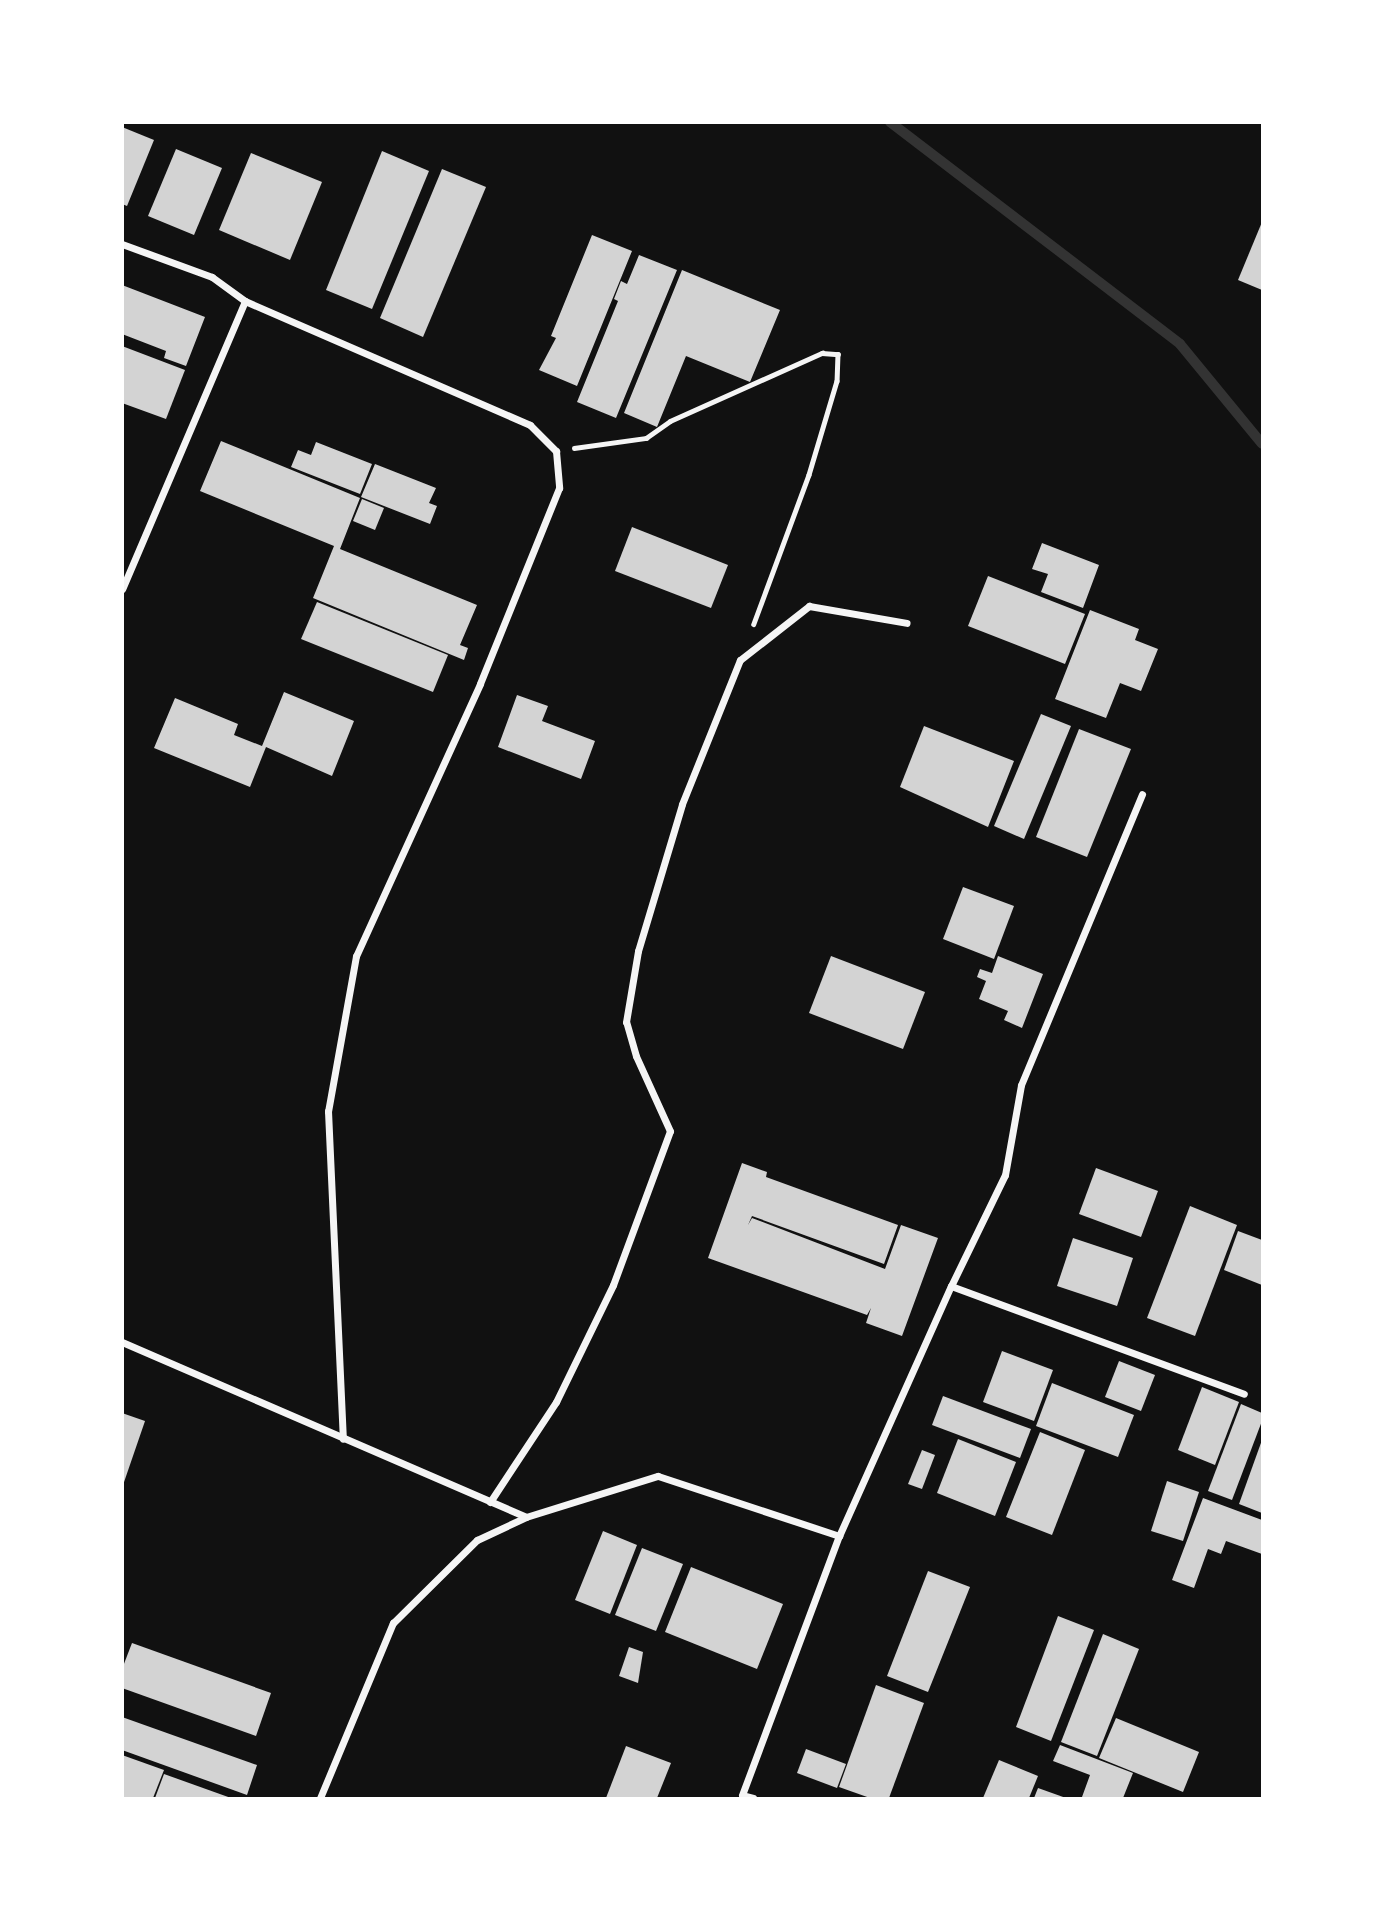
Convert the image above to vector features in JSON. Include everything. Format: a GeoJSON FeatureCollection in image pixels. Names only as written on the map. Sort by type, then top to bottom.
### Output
{"type":"FeatureCollection","features":[{"type":"Feature","properties":{"kind":"street"},"geometry":{"type":"LineString","coordinates":[[122,244],[212,277],[245,301],[530,425],[556,451],[559,488],[480,684],[356,956],[328,1111],[343,1439]]}},
{"type":"Feature","properties":{"kind":"street"},"geometry":{"type":"LineString","coordinates":[[122,589],[245,301]]}},
{"type":"Feature","properties":{"kind":"street"},"geometry":{"type":"LineString","coordinates":[[490,1502],[556,1402],[613,1285],[670,1131],[636,1056],[626,1022],[638,951],[682,804],[740,660],[809,606],[907,623]]}},
{"type":"Feature","properties":{"kind":"street"},"geometry":{"type":"LineString","coordinates":[[753,1798],[742,1797],[839,1536],[951,1286],[1006,1175],[1021,1085],[1142,794]]}},
{"type":"Feature","properties":{"kind":"street"},"geometry":{"type":"LineString","coordinates":[[951,1286],[1244,1394]]}},
{"type":"Feature","properties":{"kind":"street"},"geometry":{"type":"LineString","coordinates":[[122,1342],[526,1517]]}},
{"type":"Feature","properties":{"kind":"street"},"geometry":{"type":"LineString","coordinates":[[320,1798],[393,1623],[477,1540],[526,1517],[658,1476],[839,1536]]}},
{"type":"Feature","properties":{"kind":"path"},"geometry":{"type":"LineString","coordinates":[[556,451],[646,438],[670,421],[822,353],[838,354],[837,381],[809,475],[740,660]]}},
{"type":"Feature","properties":{"kind":"building"},"geometry":{"type":"Polygon","coordinates":[[[122,127],[154,140],[127,206],[122,204],[122,127]]]}},
{"type":"Feature","properties":{"kind":"building"},"geometry":{"type":"Polygon","coordinates":[[[176,149],[222,168],[194,235],[148,216],[176,149]]]}},
{"type":"Feature","properties":{"kind":"building"},"geometry":{"type":"Polygon","coordinates":[[[382,151],[429,171],[372,309],[326,290],[382,151]]]}},
{"type":"Feature","properties":{"kind":"building"},"geometry":{"type":"Polygon","coordinates":[[[251,153],[322,182],[290,260],[219,230],[251,153]]]}},
{"type":"Feature","properties":{"kind":"building"},"geometry":{"type":"Polygon","coordinates":[[[442,169],[486,187],[423,337],[380,318],[442,169]]]}},
{"type":"Feature","properties":{"kind":"building"},"geometry":{"type":"Polygon","coordinates":[[[1262,222],[1262,290],[1238,280],[1262,222]]]}},
{"type":"Feature","properties":{"kind":"building"},"geometry":{"type":"Polygon","coordinates":[[[592,235],[632,251],[577,386],[539,370],[556,338],[551,336],[592,235]]]}},
{"type":"Feature","properties":{"kind":"building"},"geometry":{"type":"Polygon","coordinates":[[[639,255],[677,270],[616,418],[577,402],[618,301],[614,299],[621,281],[627,284],[639,255]]]}},
{"type":"Feature","properties":{"kind":"building"},"geometry":{"type":"Polygon","coordinates":[[[682,270],[780,310],[750,382],[686,356],[657,427],[624,413],[682,270]]]}},
{"type":"Feature","properties":{"kind":"building"},"geometry":{"type":"Polygon","coordinates":[[[122,285],[205,317],[186,366],[164,358],[166,351],[122,334],[122,285]]]}},
{"type":"Feature","properties":{"kind":"building"},"geometry":{"type":"Polygon","coordinates":[[[122,346],[185,370],[166,419],[122,403],[122,346]]]}},
{"type":"Feature","properties":{"kind":"building"},"geometry":{"type":"Polygon","coordinates":[[[221,441],[360,498],[340,549],[477,605],[460,645],[468,648],[464,660],[313,598],[334,546],[200,491],[221,441]]]}},
{"type":"Feature","properties":{"kind":"building"},"geometry":{"type":"Polygon","coordinates":[[[316,442],[372,464],[360,494],[291,467],[298,450],[311,455],[316,442]]]}},
{"type":"Feature","properties":{"kind":"building"},"geometry":{"type":"Polygon","coordinates":[[[375,464],[436,488],[429,503],[437,506],[430,524],[361,497],[375,464]]]}},
{"type":"Feature","properties":{"kind":"building"},"geometry":{"type":"Polygon","coordinates":[[[362,499],[384,508],[375,530],[353,521],[362,499]]]}},
{"type":"Feature","properties":{"kind":"building"},"geometry":{"type":"Polygon","coordinates":[[[632,527],[728,565],[711,608],[615,571],[632,527]]]}},
{"type":"Feature","properties":{"kind":"building"},"geometry":{"type":"Polygon","coordinates":[[[1042,543],[1099,565],[1083,608],[1041,592],[1048,574],[1032,569],[1042,543]]]}},
{"type":"Feature","properties":{"kind":"building"},"geometry":{"type":"Polygon","coordinates":[[[988,576],[1085,614],[1065,664],[968,626],[988,576]]]}},
{"type":"Feature","properties":{"kind":"building"},"geometry":{"type":"Polygon","coordinates":[[[317,602],[448,655],[433,692],[301,639],[317,602]]]}},
{"type":"Feature","properties":{"kind":"building"},"geometry":{"type":"Polygon","coordinates":[[[1090,610],[1139,629],[1135,640],[1158,649],[1141,691],[1120,683],[1106,718],[1055,699],[1090,610]]]}},
{"type":"Feature","properties":{"kind":"building"},"geometry":{"type":"Polygon","coordinates":[[[284,692],[354,721],[332,776],[266,747],[250,787],[154,748],[175,698],[238,724],[234,735],[262,746],[284,692]]]}},
{"type":"Feature","properties":{"kind":"building"},"geometry":{"type":"Polygon","coordinates":[[[517,695],[548,706],[542,721],[595,741],[581,779],[498,747],[517,695]]]}},
{"type":"Feature","properties":{"kind":"building"},"geometry":{"type":"Polygon","coordinates":[[[1041,714],[1071,726],[1024,839],[994,826],[1041,714]]]}},
{"type":"Feature","properties":{"kind":"building"},"geometry":{"type":"Polygon","coordinates":[[[924,726],[1014,761],[988,827],[900,787],[924,726]]]}},
{"type":"Feature","properties":{"kind":"building"},"geometry":{"type":"Polygon","coordinates":[[[1079,729],[1131,749],[1087,857],[1036,837],[1079,729]]]}},
{"type":"Feature","properties":{"kind":"building"},"geometry":{"type":"Polygon","coordinates":[[[963,887],[1014,906],[994,959],[943,939],[963,887]]]}},
{"type":"Feature","properties":{"kind":"building"},"geometry":{"type":"Polygon","coordinates":[[[831,956],[925,992],[903,1049],[809,1013],[831,956]]]}},
{"type":"Feature","properties":{"kind":"building"},"geometry":{"type":"Polygon","coordinates":[[[998,956],[1043,974],[1022,1028],[1004,1020],[1008,1011],[979,999],[986,981],[977,977],[980,969],[992,973],[998,956]]]}},
{"type":"Feature","properties":{"kind":"building"},"geometry":{"type":"Polygon","coordinates":[[[742,1163],[767,1172],[766,1177],[898,1225],[884,1264],[752,1216],[748,1225],[752,1218],[885,1269],[901,1225],[938,1238],[902,1336],[866,1323],[871,1308],[867,1315],[708,1258],[742,1163]]]}},
{"type":"Feature","properties":{"kind":"building"},"geometry":{"type":"Polygon","coordinates":[[[1096,1168],[1158,1191],[1141,1237],[1079,1214],[1096,1168]]]}},
{"type":"Feature","properties":{"kind":"building"},"geometry":{"type":"Polygon","coordinates":[[[1190,1206],[1237,1225],[1195,1336],[1147,1318],[1190,1206]]]}},
{"type":"Feature","properties":{"kind":"building"},"geometry":{"type":"Polygon","coordinates":[[[1238,1231],[1262,1240],[1262,1285],[1224,1270],[1238,1231]]]}},
{"type":"Feature","properties":{"kind":"building"},"geometry":{"type":"Polygon","coordinates":[[[1073,1238],[1133,1258],[1117,1306],[1057,1286],[1073,1238]]]}},
{"type":"Feature","properties":{"kind":"building"},"geometry":{"type":"Polygon","coordinates":[[[1002,1351],[1053,1370],[1034,1421],[983,1402],[1002,1351]]]}},
{"type":"Feature","properties":{"kind":"building"},"geometry":{"type":"Polygon","coordinates":[[[1119,1361],[1155,1375],[1141,1411],[1105,1397],[1119,1361]]]}},
{"type":"Feature","properties":{"kind":"building"},"geometry":{"type":"Polygon","coordinates":[[[1052,1383],[1134,1415],[1118,1457],[1036,1426],[1052,1383]]]}},
{"type":"Feature","properties":{"kind":"building"},"geometry":{"type":"Polygon","coordinates":[[[1202,1387],[1239,1402],[1215,1465],[1178,1450],[1202,1387]]]}},
{"type":"Feature","properties":{"kind":"building"},"geometry":{"type":"Polygon","coordinates":[[[943,1396],[1031,1429],[1020,1458],[932,1425],[943,1396]]]}},
{"type":"Feature","properties":{"kind":"building"},"geometry":{"type":"Polygon","coordinates":[[[1241,1404],[1262,1413],[1262,1421],[1232,1500],[1208,1491],[1241,1404]]]}},
{"type":"Feature","properties":{"kind":"building"},"geometry":{"type":"Polygon","coordinates":[[[122,1413],[145,1421],[123,1485],[122,1485],[122,1413]]]}},
{"type":"Feature","properties":{"kind":"building"},"geometry":{"type":"Polygon","coordinates":[[[1040,1432],[1085,1450],[1052,1535],[1006,1517],[1040,1432]]]}},
{"type":"Feature","properties":{"kind":"building"},"geometry":{"type":"Polygon","coordinates":[[[958,1439],[1016,1462],[995,1516],[937,1493],[958,1439]]]}},
{"type":"Feature","properties":{"kind":"building"},"geometry":{"type":"Polygon","coordinates":[[[1262,1440],[1262,1513],[1239,1504],[1262,1440]]]}},
{"type":"Feature","properties":{"kind":"building"},"geometry":{"type":"Polygon","coordinates":[[[922,1450],[935,1455],[922,1489],[908,1484],[922,1450]]]}},
{"type":"Feature","properties":{"kind":"building"},"geometry":{"type":"Polygon","coordinates":[[[1167,1481],[1199,1492],[1183,1541],[1151,1531],[1167,1481]]]}},
{"type":"Feature","properties":{"kind":"building"},"geometry":{"type":"Polygon","coordinates":[[[1203,1498],[1262,1520],[1262,1554],[1226,1541],[1221,1554],[1208,1549],[1194,1588],[1172,1580],[1203,1498]]]}},
{"type":"Feature","properties":{"kind":"building"},"geometry":{"type":"Polygon","coordinates":[[[603,1531],[637,1545],[610,1614],[575,1600],[603,1531]]]}},
{"type":"Feature","properties":{"kind":"building"},"geometry":{"type":"Polygon","coordinates":[[[642,1548],[683,1564],[656,1631],[615,1615],[642,1548]]]}},
{"type":"Feature","properties":{"kind":"building"},"geometry":{"type":"Polygon","coordinates":[[[691,1567],[783,1604],[757,1669],[665,1632],[691,1567]]]}},
{"type":"Feature","properties":{"kind":"building"},"geometry":{"type":"Polygon","coordinates":[[[928,1571],[970,1587],[928,1692],[887,1676],[928,1571]]]}},
{"type":"Feature","properties":{"kind":"building"},"geometry":{"type":"Polygon","coordinates":[[[1058,1616],[1094,1630],[1051,1741],[1016,1727],[1058,1616]]]}},
{"type":"Feature","properties":{"kind":"building"},"geometry":{"type":"Polygon","coordinates":[[[1103,1634],[1139,1649],[1097,1756],[1061,1742],[1103,1634]]]}},
{"type":"Feature","properties":{"kind":"building"},"geometry":{"type":"Polygon","coordinates":[[[132,1643],[271,1693],[256,1736],[122,1688],[122,1669],[132,1643]]]}},
{"type":"Feature","properties":{"kind":"building"},"geometry":{"type":"Polygon","coordinates":[[[629,1647],[643,1652],[638,1683],[619,1676],[629,1647]]]}},
{"type":"Feature","properties":{"kind":"building"},"geometry":{"type":"Polygon","coordinates":[[[876,1685],[924,1703],[889,1798],[870,1798],[839,1787],[876,1685]]]}},
{"type":"Feature","properties":{"kind":"building"},"geometry":{"type":"Polygon","coordinates":[[[122,1717],[257,1765],[247,1795],[122,1750],[122,1717]]]}},
{"type":"Feature","properties":{"kind":"building"},"geometry":{"type":"Polygon","coordinates":[[[1116,1718],[1199,1752],[1183,1792],[1099,1758],[1116,1718]]]}},
{"type":"Feature","properties":{"kind":"building"},"geometry":{"type":"Polygon","coordinates":[[[1060,1745],[1133,1773],[1123,1798],[1082,1797],[1090,1775],[1053,1761],[1060,1745]]]}},
{"type":"Feature","properties":{"kind":"building"},"geometry":{"type":"Polygon","coordinates":[[[626,1746],[671,1763],[657,1798],[606,1798],[626,1746]]]}},
{"type":"Feature","properties":{"kind":"building"},"geometry":{"type":"Polygon","coordinates":[[[806,1749],[846,1764],[837,1788],[797,1773],[806,1749]]]}},
{"type":"Feature","properties":{"kind":"building"},"geometry":{"type":"Polygon","coordinates":[[[122,1755],[164,1770],[153,1798],[122,1798],[122,1755]]]}},
{"type":"Feature","properties":{"kind":"building"},"geometry":{"type":"Polygon","coordinates":[[[999,1760],[1038,1776],[1029,1798],[983,1798],[999,1760]]]}},
{"type":"Feature","properties":{"kind":"building"},"geometry":{"type":"Polygon","coordinates":[[[164,1774],[231,1798],[155,1798],[164,1774]]]}},
{"type":"Feature","properties":{"kind":"building"},"geometry":{"type":"Polygon","coordinates":[[[1038,1788],[1066,1798],[1034,1798],[1038,1788]]]}},
{"type":"Feature","properties":{"kind":"waterway"},"geometry":{"type":"LineString","coordinates":[[890,122],[1180,344],[1262,444]]}}]}
